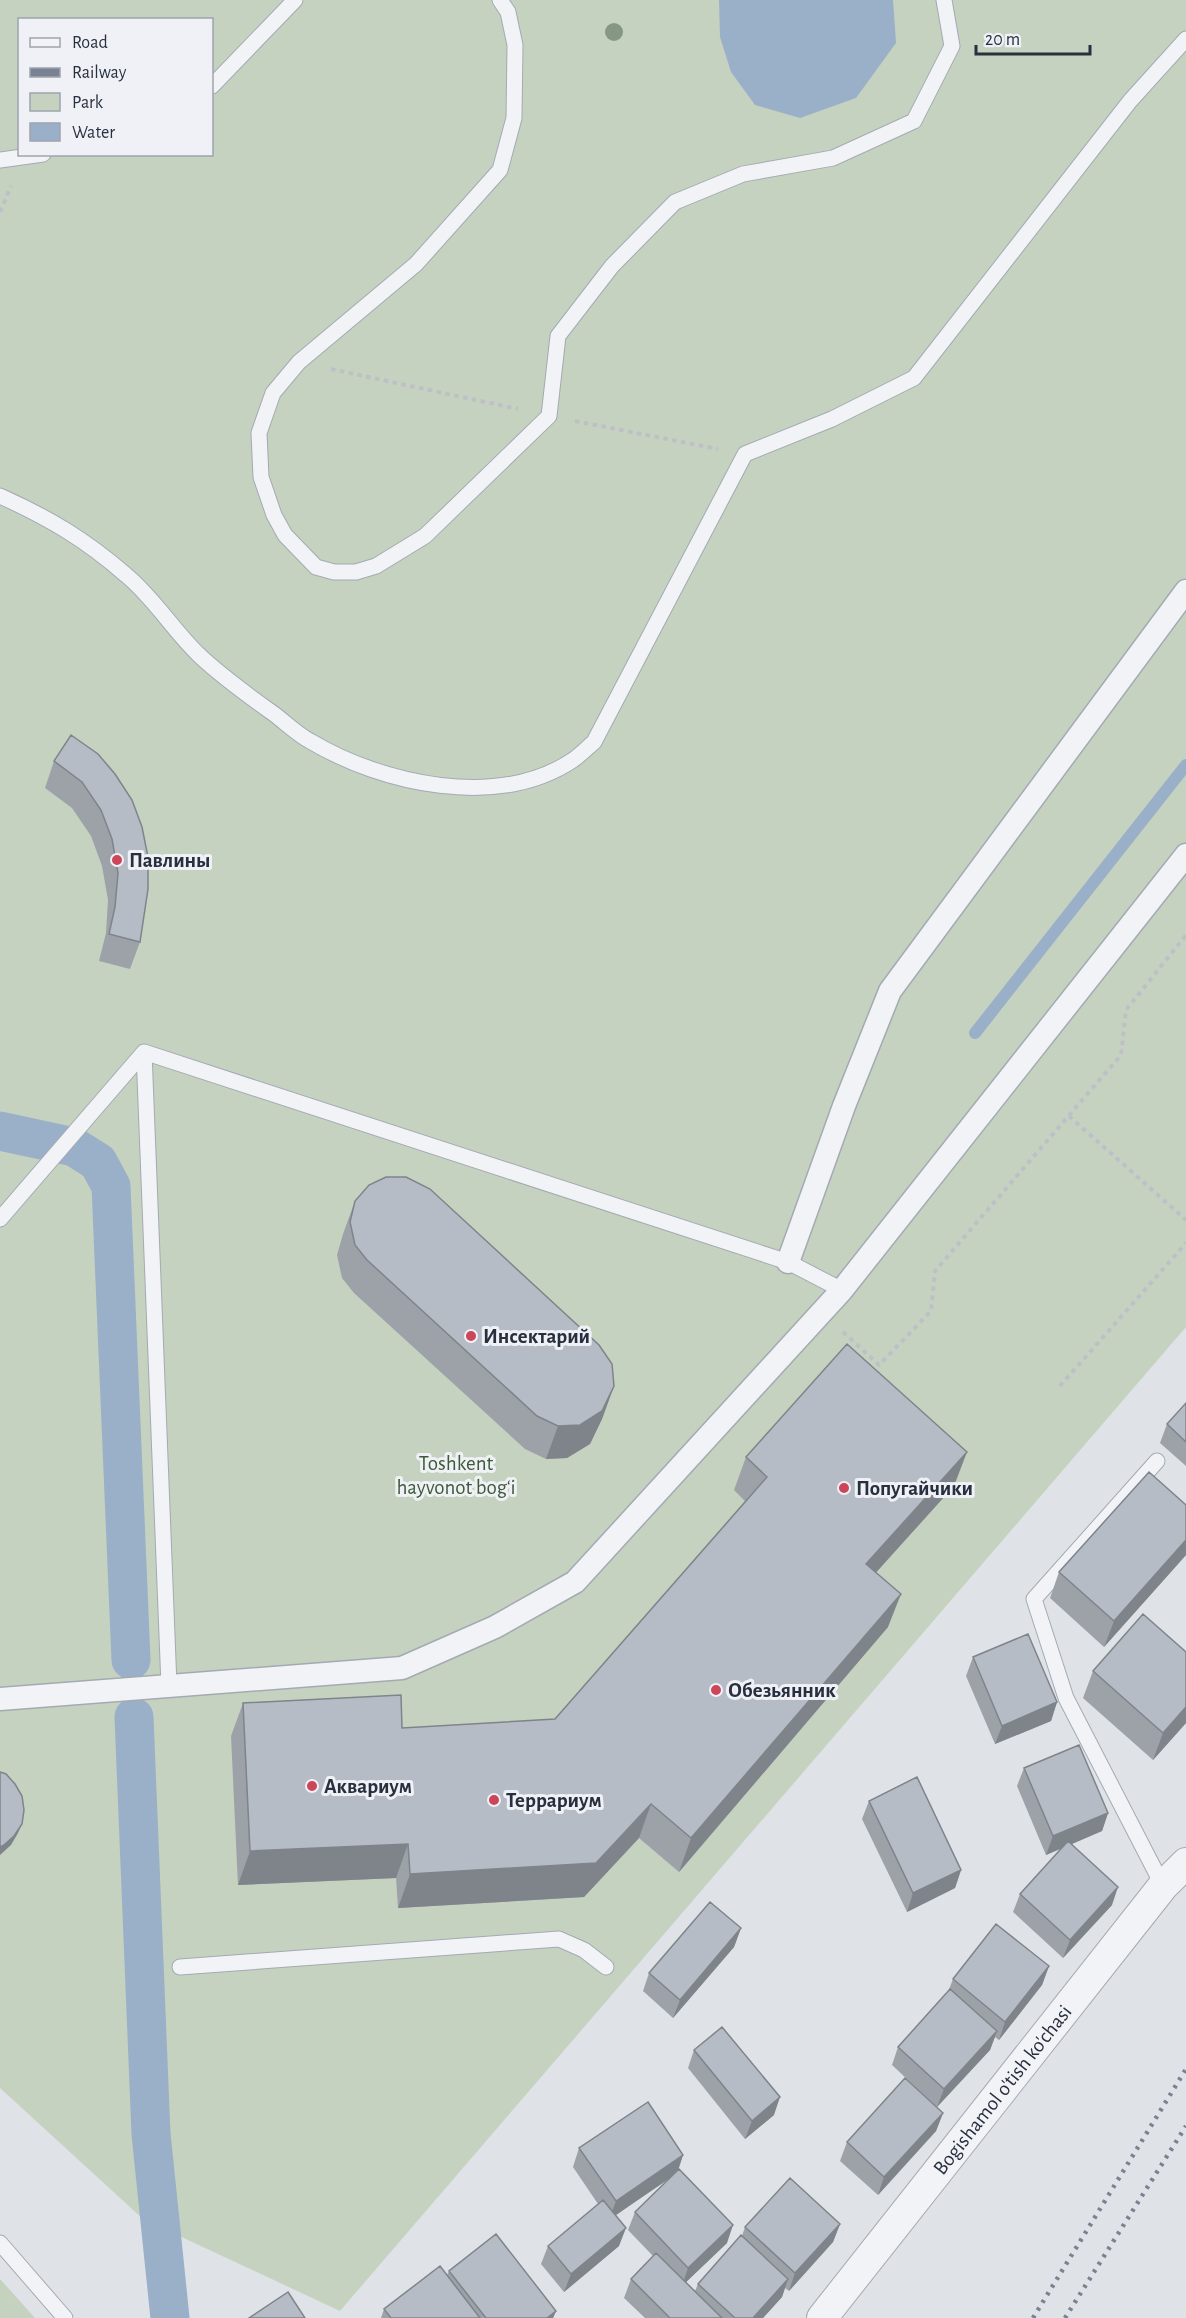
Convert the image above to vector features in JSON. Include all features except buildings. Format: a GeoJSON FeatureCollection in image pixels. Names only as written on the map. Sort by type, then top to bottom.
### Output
{"type":"FeatureCollection","features":[{"type":"Feature","properties":{"kind":"street"},"geometry":{"type":"LineString","coordinates":[[788,1262],[844,1106],[890,991],[1186,591]]}},
{"type":"Feature","properties":{"kind":"street"},"geometry":{"type":"LineString","coordinates":[[0,1699],[402,1668],[495,1628],[575,1582],[842,1290],[1186,855]]}},
{"type":"Feature","properties":{"kind":"street","name":"Bogishamol o'tish ko'chasi"},"geometry":{"type":"LineString","coordinates":[[822,2318],[1163,1886],[1186,1863]]}},
{"type":"Feature","properties":{"kind":"lane"},"geometry":{"type":"LineString","coordinates":[[213,85],[295,0]]}},
{"type":"Feature","properties":{"kind":"lane"},"geometry":{"type":"LineString","coordinates":[[500,0],[508,12],[515,56],[514,118],[500,170],[416,264],[299,362],[273,393],[259,433],[261,477],[274,514],[285,536],[316,567],[334,572],[356,572],[376,566],[425,536],[549,416],[558,336],[612,266],[675,202],[743,174],[833,158],[914,121],[952,46],[944,0]]}},
{"type":"Feature","properties":{"kind":"lane"},"geometry":{"type":"LineString","coordinates":[[0,496],[44,516],[88,543],[129,577],[200,656],[309,741],[363,767],[425,784],[455,788],[483,786],[516,783],[546,774],[574,760],[594,742],[745,454],[832,419],[914,378],[1130,101],[1186,39]]}},
{"type":"Feature","properties":{"kind":"lane"},"geometry":{"type":"LineString","coordinates":[[0,160],[29,156]]}},
{"type":"Feature","properties":{"kind":"lane"},"geometry":{"type":"LineString","coordinates":[[144,1052],[788,1262],[842,1290]]}},
{"type":"Feature","properties":{"kind":"lane"},"geometry":{"type":"LineString","coordinates":[[0,1219],[144,1052]]}},
{"type":"Feature","properties":{"kind":"lane"},"geometry":{"type":"LineString","coordinates":[[144,1052],[169,1686]]}},
{"type":"Feature","properties":{"kind":"lane"},"geometry":{"type":"LineString","coordinates":[[1157,1461],[1034,1599],[1066,1698],[1163,1886]]}},
{"type":"Feature","properties":{"kind":"lane"},"geometry":{"type":"LineString","coordinates":[[180,1968],[560,1939],[584,1950],[606,1967]]}},
{"type":"Feature","properties":{"kind":"lane"},"geometry":{"type":"LineString","coordinates":[[0,2243],[65,2318]]}},
{"type":"Feature","properties":{"kind":"path"},"geometry":{"type":"LineString","coordinates":[[822,1313],[879,1365],[931,1311],[935,1271],[1121,1055],[1126,1010],[1186,935]]}},
{"type":"Feature","properties":{"kind":"path"},"geometry":{"type":"LineString","coordinates":[[1069,1116],[1186,1220]]}},
{"type":"Feature","properties":{"kind":"path"},"geometry":{"type":"LineString","coordinates":[[1060,1386],[1186,1243]]}},
{"type":"Feature","properties":{"kind":"green space","name":"Toshkent hayvonot bogʻi"},"geometry":{"type":"Polygon","coordinates":[[[0,0],[1186,0],[1186,1327],[340,2311],[143,2219],[0,2088],[0,0]]]}},
{"type":"Feature","properties":{"kind":"green space"},"geometry":{"type":"Polygon","coordinates":[[[0,2279],[35,2318],[0,2318],[0,2279]]]}},
{"type":"Feature","properties":{"kind":"water"},"geometry":{"type":"Polygon","coordinates":[[[719,0],[893,0],[896,43],[856,98],[800,118],[755,105],[731,72],[720,37],[719,0]]]}},
{"type":"Feature","properties":{"kind":"waterway"},"geometry":{"type":"LineString","coordinates":[[975,1033],[1186,765]]}},
{"type":"Feature","properties":{"kind":"waterway"},"geometry":{"type":"LineString","coordinates":[[0,1131],[74,1147],[98,1162],[111,1186],[131,1660]]}},
{"type":"Feature","properties":{"kind":"waterway"},"geometry":{"type":"LineString","coordinates":[[134,1717],[151,2134],[170,2318]]}},
{"type":"Feature","properties":{"kind":"railway"},"geometry":{"type":"LineString","coordinates":[[1033,2318],[1186,2069]]}},
{"type":"Feature","properties":{"kind":"railway"},"geometry":{"type":"LineString","coordinates":[[1065,2318],[1186,2126]]}},
{"type":"Feature","properties":{"kind":"place","name":"Павлины"},"geometry":{"type":"Point","coordinates":[117,860]}},
{"type":"Feature","properties":{"kind":"place","name":"Инсектарий"},"geometry":{"type":"Point","coordinates":[471,1336]}},
{"type":"Feature","properties":{"kind":"place","name":"Попугайчики"},"geometry":{"type":"Point","coordinates":[844,1488]}},
{"type":"Feature","properties":{"kind":"place","name":"Обезьянник"},"geometry":{"type":"Point","coordinates":[716,1690]}},
{"type":"Feature","properties":{"kind":"place","name":"Аквариум"},"geometry":{"type":"Point","coordinates":[312,1786]}},
{"type":"Feature","properties":{"kind":"place","name":"Террариум"},"geometry":{"type":"Point","coordinates":[494,1800]}}]}
